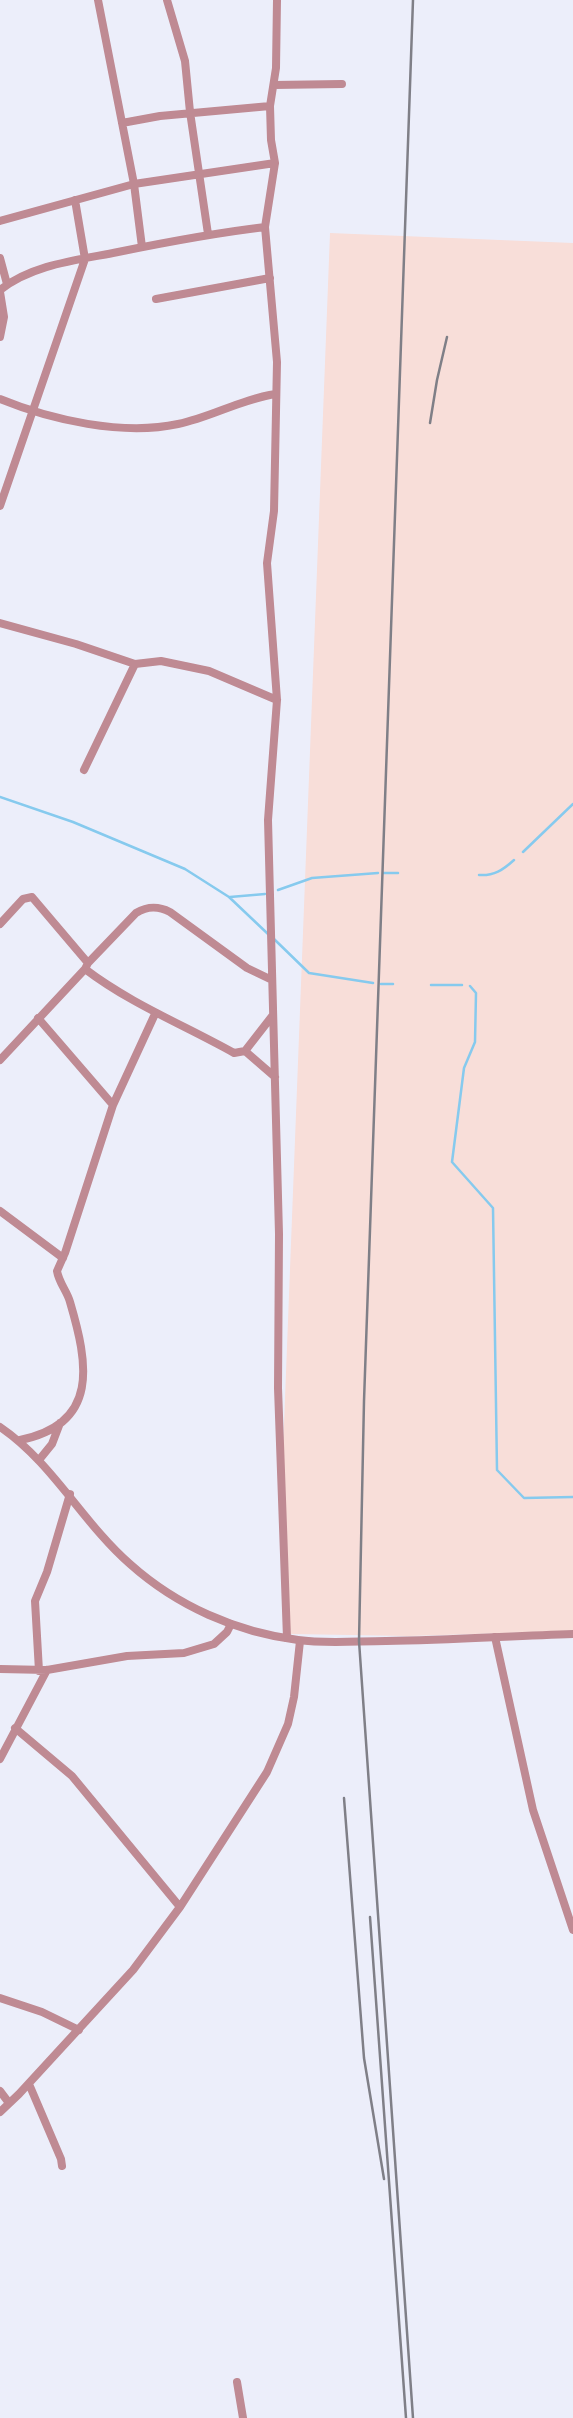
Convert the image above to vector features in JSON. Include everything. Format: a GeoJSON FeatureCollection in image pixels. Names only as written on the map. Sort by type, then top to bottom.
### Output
{"type":"FeatureCollection","features":[{"type":"Feature","properties":{"kind":"street"},"geometry":{"type":"LineString","coordinates":[[98,0],[134,184],[142,247]]}},
{"type":"Feature","properties":{"kind":"street"},"geometry":{"type":"LineString","coordinates":[[167,0],[186,61],[190,112],[208,234]]}},
{"type":"Feature","properties":{"kind":"street"},"geometry":{"type":"LineString","coordinates":[[277,0],[278,26],[274,85],[270,106],[271,140],[275,164],[265,227],[277,362],[274,511],[266,563],[277,700],[268,820],[279,1234],[278,1388],[286,1638]]}},
{"type":"Feature","properties":{"kind":"street"},"geometry":{"type":"LineString","coordinates":[[274,85],[342,84]]}},
{"type":"Feature","properties":{"kind":"street"},"geometry":{"type":"LineString","coordinates":[[122,123],[190,112],[270,106]]}},
{"type":"Feature","properties":{"kind":"street"},"geometry":{"type":"LineString","coordinates":[[0,221],[134,184],[275,164]]}},
{"type":"Feature","properties":{"kind":"street"},"geometry":{"type":"LineString","coordinates":[[0,506],[85,259],[75,200]]}},
{"type":"Feature","properties":{"kind":"street"},"geometry":{"type":"LineString","coordinates":[[0,337],[4,317],[0,291],[7,284],[45,267],[208,234],[265,227]]}},
{"type":"Feature","properties":{"kind":"street"},"geometry":{"type":"LineString","coordinates":[[0,258],[7,284]]}},
{"type":"Feature","properties":{"kind":"street"},"geometry":{"type":"LineString","coordinates":[[156,299],[270,278]]}},
{"type":"Feature","properties":{"kind":"street"},"geometry":{"type":"LineString","coordinates":[[0,399],[33,412],[122,429],[151,428],[203,417],[240,402],[276,394]]}},
{"type":"Feature","properties":{"kind":"street"},"geometry":{"type":"LineString","coordinates":[[0,623],[76,644],[135,664],[161,661],[209,671],[277,700]]}},
{"type":"Feature","properties":{"kind":"street"},"geometry":{"type":"LineString","coordinates":[[84,770],[135,664]]}},
{"type":"Feature","properties":{"kind":"street"},"geometry":{"type":"LineString","coordinates":[[0,924],[23,899],[32,897],[86,966],[113,990],[155,1014],[191,1029],[234,1053],[245,1051],[273,1015]]}},
{"type":"Feature","properties":{"kind":"street"},"geometry":{"type":"LineString","coordinates":[[0,1060],[136,913],[146,908],[161,907],[247,968],[272,980]]}},
{"type":"Feature","properties":{"kind":"street"},"geometry":{"type":"LineString","coordinates":[[20,1440],[42,1435],[60,1423],[74,1409],[82,1394],[84,1370],[70,1300],[57,1271],[63,1258],[113,1105],[155,1014]]}},
{"type":"Feature","properties":{"kind":"street"},"geometry":{"type":"LineString","coordinates":[[38,1018],[113,1105]]}},
{"type":"Feature","properties":{"kind":"street"},"geometry":{"type":"LineString","coordinates":[[245,1051],[274,1077]]}},
{"type":"Feature","properties":{"kind":"street"},"geometry":{"type":"LineString","coordinates":[[0,1212],[63,1258]]}},
{"type":"Feature","properties":{"kind":"street"},"geometry":{"type":"LineString","coordinates":[[39,1460],[52,1444],[60,1423]]}},
{"type":"Feature","properties":{"kind":"street"},"geometry":{"type":"LineString","coordinates":[[0,1426],[20,1440],[70,1494],[111,1547],[148,1580],[192,1607],[231,1624],[286,1638],[300,1640],[449,1640],[496,1636],[573,1634]]}},
{"type":"Feature","properties":{"kind":"street"},"geometry":{"type":"LineString","coordinates":[[0,1758],[43,1670],[35,1601],[47,1572],[70,1494]]}},
{"type":"Feature","properties":{"kind":"street"},"geometry":{"type":"LineString","coordinates":[[0,1669],[43,1670],[127,1656],[184,1653],[200,1650],[219,1641],[231,1624]]}},
{"type":"Feature","properties":{"kind":"street"},"geometry":{"type":"LineString","coordinates":[[496,1636],[533,1810],[573,1930]]}},
{"type":"Feature","properties":{"kind":"street"},"geometry":{"type":"LineString","coordinates":[[0,2112],[29,2084],[133,1970],[180,1907],[267,1772],[280,1744],[294,1697],[300,1640]]}},
{"type":"Feature","properties":{"kind":"street"},"geometry":{"type":"LineString","coordinates":[[15,1728],[72,1776],[180,1907]]}},
{"type":"Feature","properties":{"kind":"street"},"geometry":{"type":"LineString","coordinates":[[0,1998],[42,2012],[79,2030]]}},
{"type":"Feature","properties":{"kind":"street"},"geometry":{"type":"LineString","coordinates":[[29,2084],[61,2159],[62,2166]]}},
{"type":"Feature","properties":{"kind":"street"},"geometry":{"type":"LineString","coordinates":[[0,2091],[9,2103]]}},
{"type":"Feature","properties":{"kind":"street"},"geometry":{"type":"LineString","coordinates":[[237,2382],[243,2418]]}},
{"type":"Feature","properties":{"kind":"shaded area"},"geometry":{"type":"Polygon","coordinates":[[[330,233],[573,243],[573,1631],[409,1636],[290,1634],[283,1450],[330,233]]]}},
{"type":"Feature","properties":{"kind":"waterway"},"geometry":{"type":"LineString","coordinates":[[0,797],[73,822],[185,869],[229,897],[268,934]]}},
{"type":"Feature","properties":{"kind":"waterway"},"geometry":{"type":"LineString","coordinates":[[523,852],[573,804]]}},
{"type":"Feature","properties":{"kind":"waterway"},"geometry":{"type":"LineString","coordinates":[[479,875],[498,872],[514,860]]}},
{"type":"Feature","properties":{"kind":"waterway"},"geometry":{"type":"LineString","coordinates":[[278,890],[312,878],[378,873]]}},
{"type":"Feature","properties":{"kind":"waterway"},"geometry":{"type":"LineString","coordinates":[[383,873],[398,873]]}},
{"type":"Feature","properties":{"kind":"waterway"},"geometry":{"type":"LineString","coordinates":[[230,897],[265,894]]}},
{"type":"Feature","properties":{"kind":"waterway"},"geometry":{"type":"LineString","coordinates":[[274,939],[309,973],[373,983]]}},
{"type":"Feature","properties":{"kind":"waterway"},"geometry":{"type":"LineString","coordinates":[[381,984],[393,984]]}},
{"type":"Feature","properties":{"kind":"waterway"},"geometry":{"type":"LineString","coordinates":[[431,985],[462,985]]}},
{"type":"Feature","properties":{"kind":"waterway"},"geometry":{"type":"LineString","coordinates":[[470,986],[476,993],[475,1042],[464,1068],[452,1162],[493,1208],[497,1470],[524,1498],[573,1497]]}},
{"type":"Feature","properties":{"kind":"railway"},"geometry":{"type":"LineString","coordinates":[[413,0],[364,1401],[359,1641],[413,2418]]}},
{"type":"Feature","properties":{"kind":"railway"},"geometry":{"type":"LineString","coordinates":[[430,423],[437,380],[447,337]]}},
{"type":"Feature","properties":{"kind":"railway"},"geometry":{"type":"LineString","coordinates":[[344,1798],[364,2058],[384,2179]]}},
{"type":"Feature","properties":{"kind":"railway"},"geometry":{"type":"LineString","coordinates":[[370,1917],[406,2418]]}}]}
